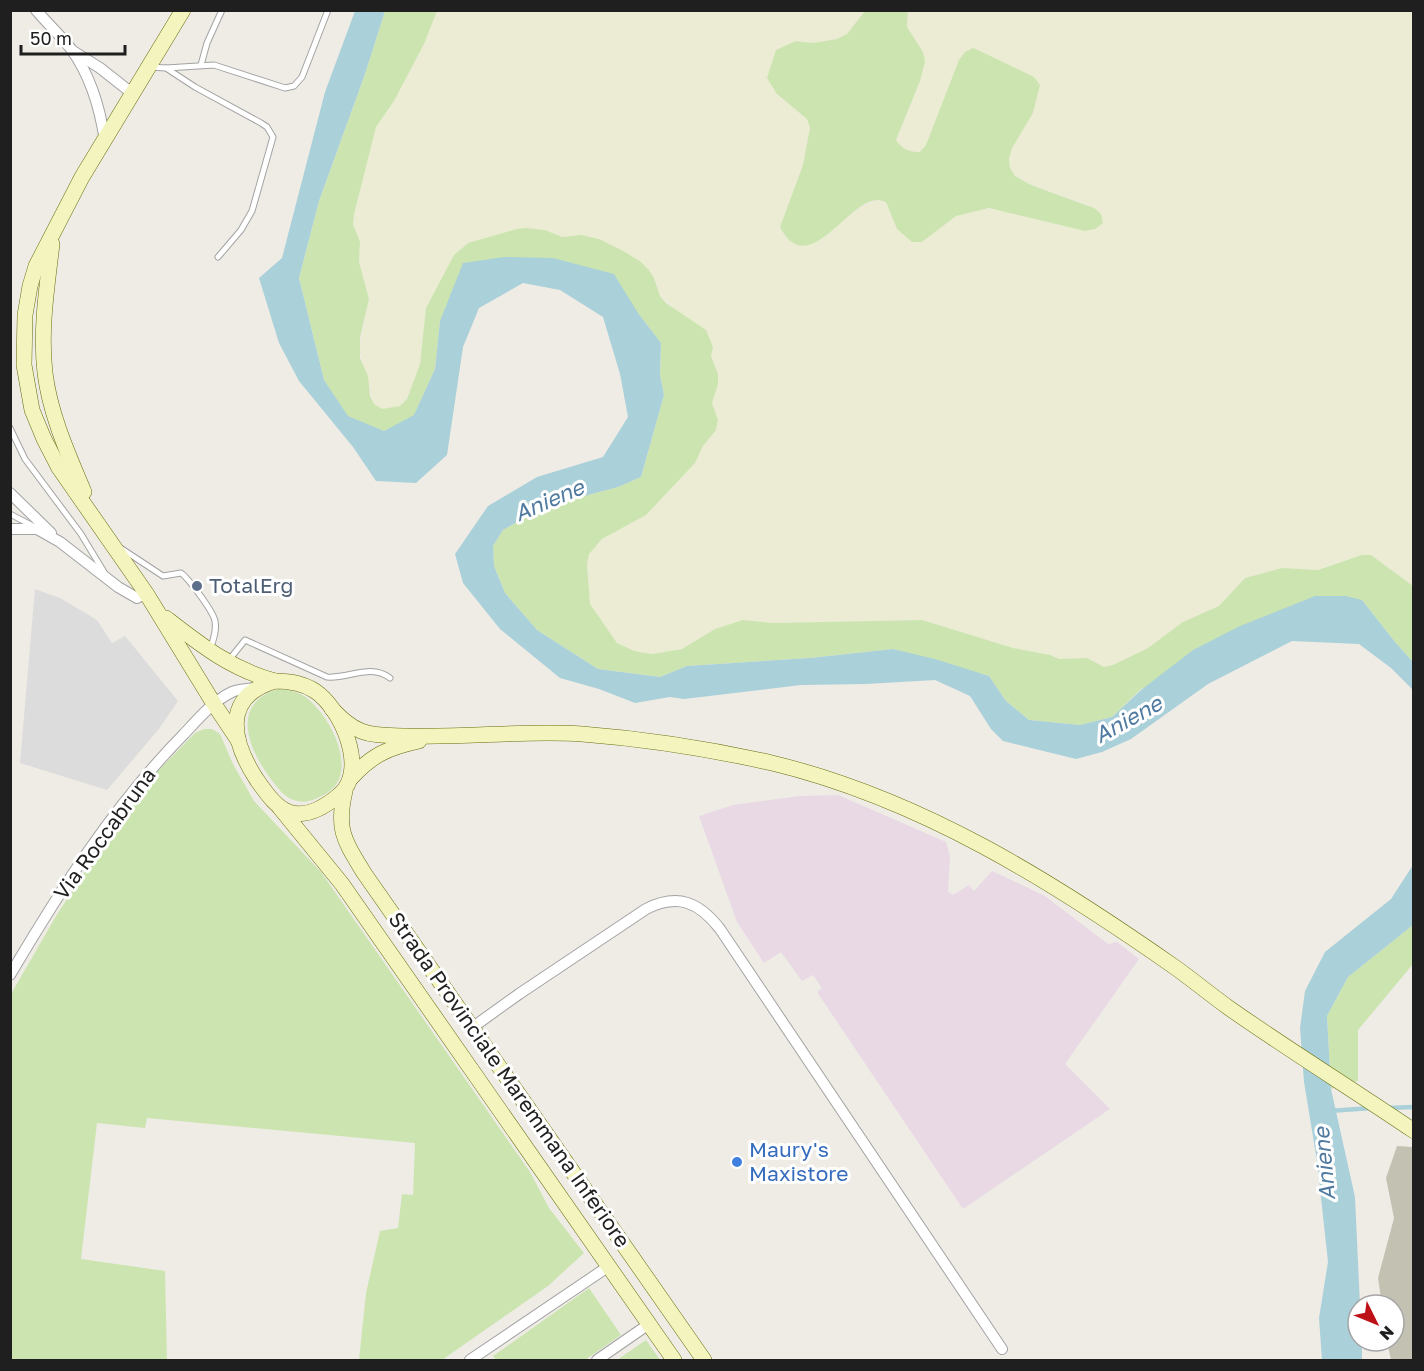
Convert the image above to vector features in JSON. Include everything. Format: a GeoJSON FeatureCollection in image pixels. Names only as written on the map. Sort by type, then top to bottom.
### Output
{"type":"FeatureCollection","features":[{"type":"Feature","properties":{"kind":"main road"},"geometry":{"type":"LineString","coordinates":[[183,10],[76,188],[34,273],[27,302],[23,342],[25,376],[33,410],[44,439],[59,468],[146,593],[237,740],[255,776],[267,794],[280,807],[295,813],[315,811],[347,785],[362,767],[381,752],[436,737]]}},
{"type":"Feature","properties":{"kind":"main road"},"geometry":{"type":"LineString","coordinates":[[159,613],[228,662],[254,675],[275,681],[292,682],[308,687],[321,695],[345,731],[352,753],[347,785]]}},
{"type":"Feature","properties":{"kind":"main road"},"geometry":{"type":"LineString","coordinates":[[237,740],[237,716],[240,705],[255,688],[275,681]]}},
{"type":"Feature","properties":{"kind":"main road"},"geometry":{"type":"LineString","coordinates":[[332,709],[351,726],[369,733],[436,737],[579,734],[630,739],[727,753],[805,771],[860,790],[934,820],[995,852],[1123,932],[1178,969],[1229,1008],[1413,1131]]}},
{"type":"Feature","properties":{"kind":"main road","name":"Strada Provinciale Maremmana Inferiore"},"geometry":{"type":"LineString","coordinates":[[347,785],[340,816],[343,833],[364,873],[704,1360]]}},
{"type":"Feature","properties":{"kind":"main road","name":"Strada Provinciale Maremmana Inferiore"},"geometry":{"type":"LineString","coordinates":[[280,807],[342,884],[674,1360]]}},
{"type":"Feature","properties":{"kind":"street"},"geometry":{"type":"LineString","coordinates":[[36,10],[71,50],[96,97],[105,141]]}},
{"type":"Feature","properties":{"kind":"street"},"geometry":{"type":"LineString","coordinates":[[71,50],[133,94]]}},
{"type":"Feature","properties":{"kind":"street"},"geometry":{"type":"LineString","coordinates":[[10,492],[60,542],[108,580],[138,598],[146,593]]}},
{"type":"Feature","properties":{"kind":"street"},"geometry":{"type":"LineString","coordinates":[[10,529],[37,529],[60,542]]}},
{"type":"Feature","properties":{"kind":"street","name":"Via Roccabruna"},"geometry":{"type":"LineString","coordinates":[[10,975],[73,874],[152,767],[214,704],[231,693],[255,688]]}},
{"type":"Feature","properties":{"kind":"street"},"geometry":{"type":"LineString","coordinates":[[473,1027],[646,909],[677,900],[699,908],[720,929],[1002,1349]]}},
{"type":"Feature","properties":{"kind":"street"},"geometry":{"type":"LineString","coordinates":[[470,1360],[609,1266]]}},
{"type":"Feature","properties":{"kind":"street"},"geometry":{"type":"LineString","coordinates":[[597,1360],[649,1324]]}},
{"type":"Feature","properties":{"kind":"lane"},"geometry":{"type":"LineString","coordinates":[[201,65],[207,43],[222,10]]}},
{"type":"Feature","properties":{"kind":"lane"},"geometry":{"type":"LineString","coordinates":[[150,67],[201,65],[226,67],[279,87],[294,86],[302,76],[328,10]]}},
{"type":"Feature","properties":{"kind":"lane"},"geometry":{"type":"LineString","coordinates":[[166,68],[261,123],[267,127],[273,137],[252,211],[241,230],[218,257]]}},
{"type":"Feature","properties":{"kind":"lane"},"geometry":{"type":"LineString","coordinates":[[10,428],[25,459],[81,534],[108,580]]}},
{"type":"Feature","properties":{"kind":"lane"},"geometry":{"type":"LineString","coordinates":[[10,514],[37,529]]}},
{"type":"Feature","properties":{"kind":"lane"},"geometry":{"type":"LineString","coordinates":[[114,544],[163,576],[181,573],[189,579],[215,620],[210,651]]}},
{"type":"Feature","properties":{"kind":"lane"},"geometry":{"type":"LineString","coordinates":[[228,662],[245,640],[327,677],[342,677],[369,670],[380,672],[390,678]]}},
{"type":"Feature","properties":{"kind":"shaded area"},"geometry":{"type":"Polygon","coordinates":[[[35,589],[60,598],[97,620],[112,643],[125,636],[178,701],[158,730],[107,790],[20,763],[35,589]]]}},
{"type":"Feature","properties":{"kind":"shaded area"},"geometry":{"type":"Polygon","coordinates":[[[838,795],[946,842],[950,856],[948,892],[953,895],[969,885],[974,891],[992,871],[1045,896],[1108,944],[1117,942],[1139,959],[1065,1064],[1110,1109],[963,1209],[817,992],[822,988],[813,975],[802,981],[781,952],[764,963],[737,922],[699,816],[733,805],[800,796],[838,795]]]}},
{"type":"Feature","properties":{"kind":"shaded area"},"geometry":{"type":"Polygon","coordinates":[[[1397,1146],[1413,1147],[1413,1360],[1391,1360],[1390,1353],[1406,1353],[1406,1293],[1380,1293],[1378,1278],[1394,1218],[1386,1178],[1397,1146]]]}},
{"type":"Feature","properties":{"kind":"green space"},"geometry":{"type":"Polygon","coordinates":[[[385,11],[437,11],[424,44],[394,101],[376,127],[354,214],[353,224],[360,242],[359,262],[369,299],[360,338],[360,358],[368,376],[370,396],[374,404],[382,409],[400,406],[407,399],[420,364],[426,308],[454,255],[468,243],[517,229],[545,230],[562,237],[581,235],[599,239],[625,252],[648,269],[654,278],[660,296],[666,303],[706,330],[713,347],[711,356],[718,374],[718,384],[712,403],[718,420],[716,430],[703,446],[695,463],[646,515],[602,539],[589,554],[587,564],[590,604],[617,643],[634,651],[652,654],[682,649],[715,629],[743,620],[773,623],[922,620],[1013,648],[1059,659],[1087,658],[1104,667],[1148,648],[1183,622],[1219,606],[1245,578],[1282,568],[1318,570],[1362,555],[1371,555],[1413,586],[1413,662],[1362,600],[1141,689],[1112,717],[1080,725],[1029,720],[1006,701],[989,676],[893,649],[810,658],[687,666],[660,677],[598,669],[537,630],[505,593],[494,566],[493,546],[503,530],[543,507],[618,487],[641,477],[664,395],[660,375],[661,343],[638,313],[553,258],[440,321],[435,369],[414,416],[384,431],[348,417],[324,380],[299,278],[319,201],[385,11]]]}},
{"type":"Feature","properties":{"kind":"green space"},"geometry":{"type":"Polygon","coordinates":[[[437,11],[865,11],[847,34],[837,39],[813,43],[796,41],[777,94],[807,119],[810,128],[803,165],[780,227],[785,236],[793,242],[821,240],[859,208],[877,200],[886,202],[897,229],[922,241],[956,216],[979,209],[999,209],[1065,227],[1101,214],[1086,204],[1031,185],[1015,176],[1010,168],[1009,158],[1034,77],[973,49],[926,145],[920,152],[911,152],[896,141],[920,81],[923,52],[907,27],[908,11],[1413,11],[1413,586],[1371,555],[1362,555],[1318,570],[1282,568],[1245,578],[1219,606],[1183,622],[1148,648],[1104,667],[1087,658],[1059,659],[1013,648],[922,620],[773,623],[743,620],[715,629],[682,649],[652,654],[634,651],[617,643],[590,604],[587,564],[589,554],[602,539],[646,515],[695,463],[703,446],[716,430],[718,420],[712,403],[718,384],[718,374],[711,356],[713,347],[660,296],[654,278],[641,262],[581,235],[562,237],[545,230],[468,243],[454,255],[426,308],[420,364],[407,399],[400,406],[391,409],[382,409],[374,404],[359,349],[369,299],[359,262],[360,242],[353,224],[354,214],[376,127],[394,101],[424,44],[437,11]]]}},
{"type":"Feature","properties":{"kind":"green space"},"geometry":{"type":"Polygon","coordinates":[[[865,11],[908,11],[907,27],[923,52],[925,62],[920,81],[896,140],[901,146],[909,151],[920,152],[926,145],[959,60],[965,52],[973,48],[1034,77],[1040,85],[1033,113],[1012,148],[1009,158],[1010,168],[1015,176],[1031,185],[1094,208],[1101,214],[1103,223],[1095,229],[1085,231],[989,208],[956,216],[922,242],[912,242],[897,229],[886,202],[877,200],[853,212],[815,242],[803,246],[791,241],[780,227],[803,165],[810,128],[807,119],[777,94],[767,78],[776,50],[796,41],[813,43],[837,39],[847,34],[865,11]]]}},
{"type":"Feature","properties":{"kind":"green space"},"geometry":{"type":"Polygon","coordinates":[[[278,689],[298,693],[313,704],[330,727],[341,754],[342,768],[339,780],[331,790],[310,801],[293,800],[282,792],[262,766],[250,741],[249,716],[253,705],[263,696],[278,689]]]}},
{"type":"Feature","properties":{"kind":"green space"},"geometry":{"type":"Polygon","coordinates":[[[204,729],[212,729],[220,734],[233,764],[254,801],[321,872],[530,1172],[549,1208],[584,1253],[548,1286],[442,1360],[359,1360],[366,1293],[380,1231],[398,1228],[402,1194],[413,1195],[415,1143],[147,1118],[145,1128],[97,1123],[81,1259],[165,1271],[167,1360],[11,1360],[11,994],[56,916],[124,812],[147,782],[195,733],[204,729]]]}},
{"type":"Feature","properties":{"kind":"green space"},"geometry":{"type":"Polygon","coordinates":[[[1413,925],[1413,964],[1358,1030],[1358,1081],[1331,1089],[1327,1016],[1348,977],[1413,925]]]}},
{"type":"Feature","properties":{"kind":"green space"},"geometry":{"type":"Polygon","coordinates":[[[589,1288],[621,1335],[585,1360],[496,1360],[493,1356],[589,1288]]]}},
{"type":"Feature","properties":{"kind":"green space"},"geometry":{"type":"Polygon","coordinates":[[[646,1340],[660,1360],[617,1360],[646,1340]]]}},
{"type":"Feature","properties":{"kind":"water","name":"Aniene"},"geometry":{"type":"Polygon","coordinates":[[[355,11],[385,11],[319,201],[299,278],[324,380],[348,416],[384,431],[414,415],[435,369],[440,321],[463,263],[504,257],[553,258],[614,274],[638,313],[661,343],[660,375],[664,395],[641,477],[618,487],[543,507],[503,530],[493,546],[494,566],[505,593],[537,630],[598,669],[660,677],[687,666],[810,658],[893,649],[989,676],[1006,701],[1029,720],[1080,725],[1112,717],[1141,690],[1193,650],[1240,626],[1315,596],[1346,596],[1362,600],[1413,662],[1413,690],[1391,668],[1359,644],[1292,641],[1208,684],[1131,739],[1102,752],[1076,759],[1003,741],[991,729],[970,696],[935,680],[801,685],[684,699],[670,697],[635,703],[599,689],[560,678],[500,629],[463,583],[455,554],[488,506],[537,477],[603,457],[628,417],[620,374],[603,317],[560,290],[523,283],[479,308],[463,347],[447,455],[416,483],[376,481],[353,447],[299,381],[279,343],[259,278],[282,258],[325,92],[355,11]]]}},
{"type":"Feature","properties":{"kind":"water","name":"Aniene"},"geometry":{"type":"Polygon","coordinates":[[[1413,865],[1413,925],[1348,977],[1327,1016],[1331,1089],[1355,1197],[1359,1293],[1346,1293],[1346,1353],[1362,1353],[1362,1360],[1322,1360],[1319,1318],[1328,1262],[1317,1161],[1304,1082],[1300,1028],[1305,991],[1325,952],[1391,899],[1413,865]]]}},
{"type":"Feature","properties":{"kind":"waterway"},"geometry":{"type":"LineString","coordinates":[[1386,1108],[1414,1107]]}},
{"type":"Feature","properties":{"kind":"waterway"},"geometry":{"type":"LineString","coordinates":[[1329,1111],[1372,1108]]}},
{"type":"Feature","properties":{"kind":"place","name":"TotalErg"},"geometry":{"type":"Point","coordinates":[197,586]}},
{"type":"Feature","properties":{"kind":"place","name":"Maury's Maxistore"},"geometry":{"type":"Point","coordinates":[737,1162]}}]}
